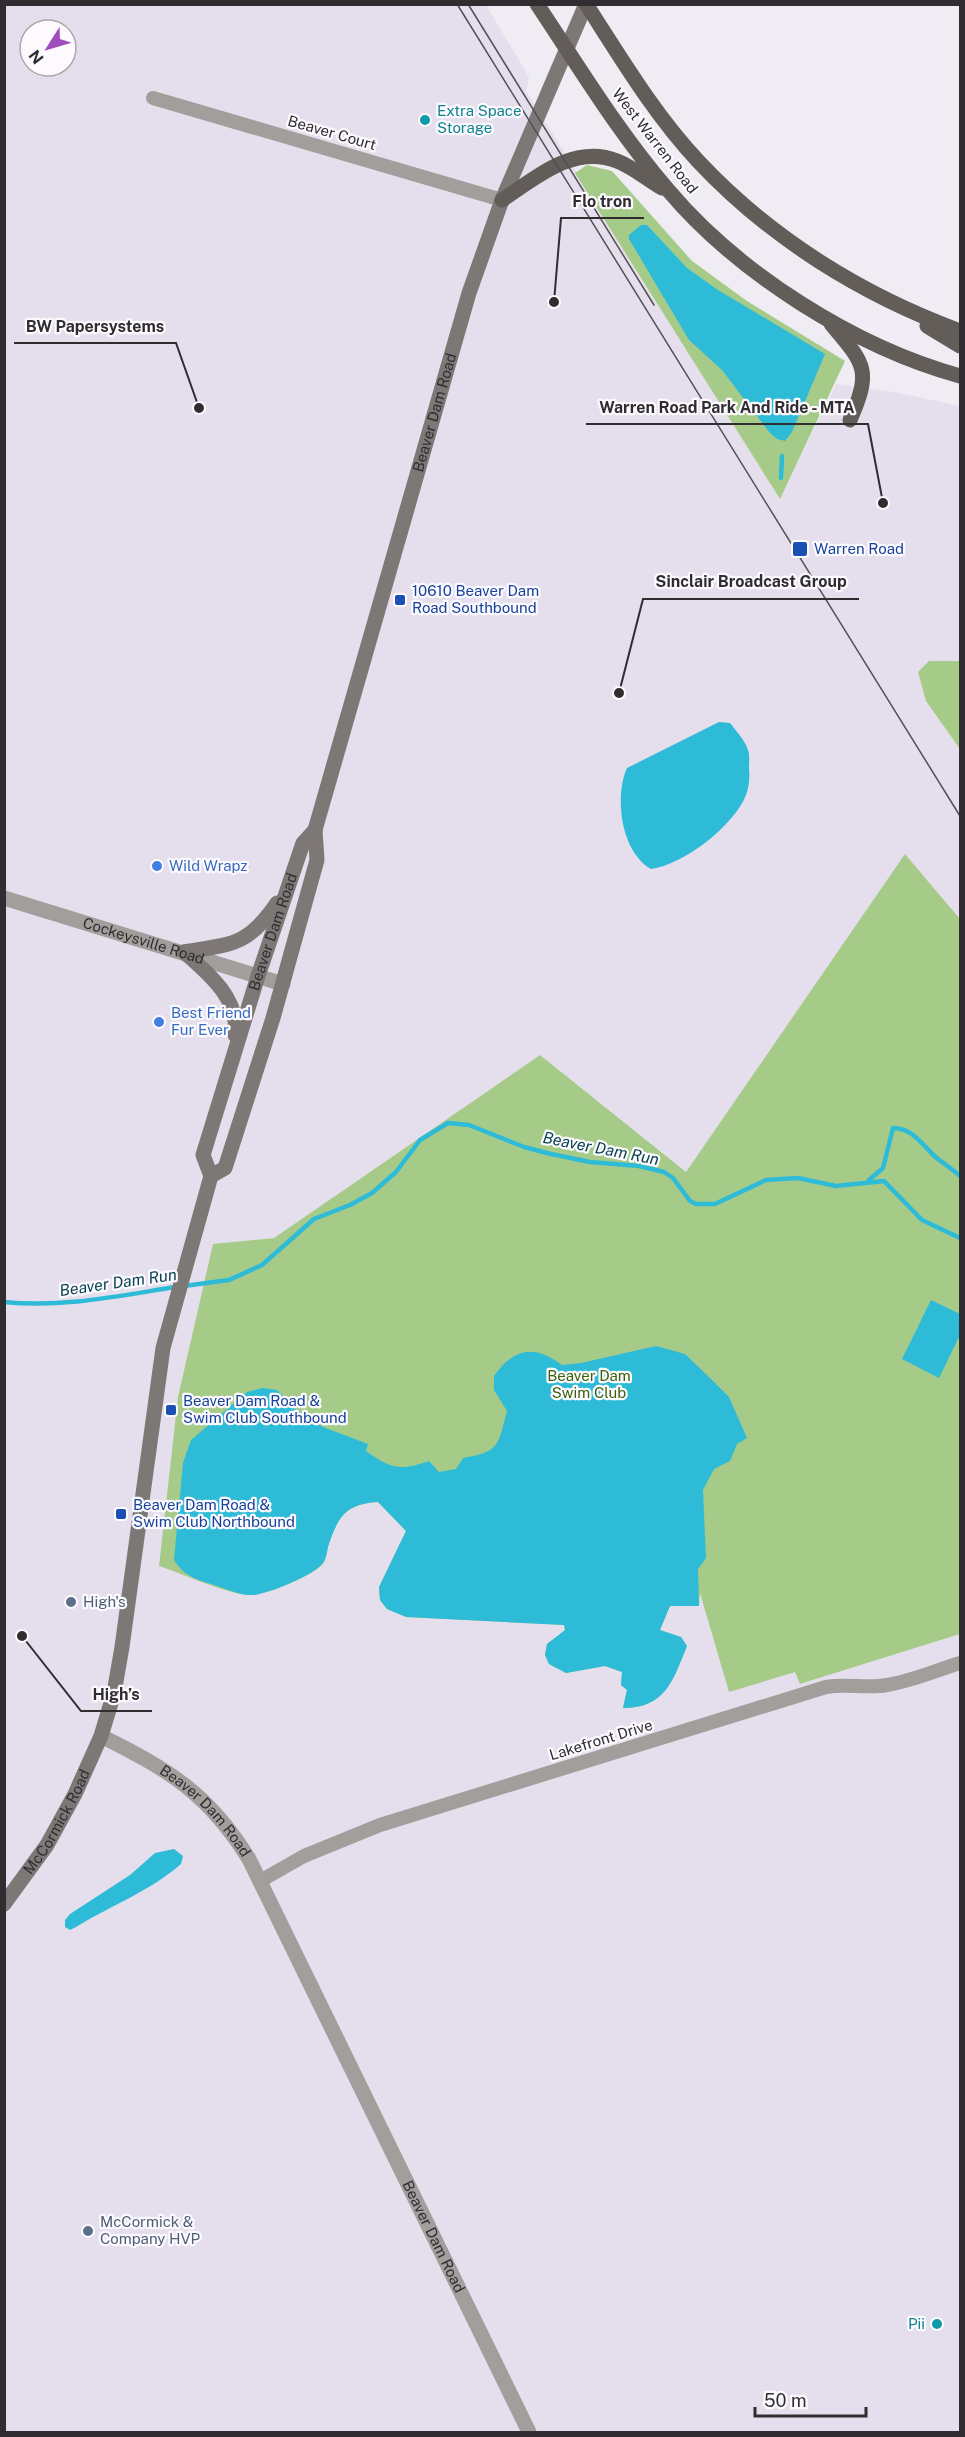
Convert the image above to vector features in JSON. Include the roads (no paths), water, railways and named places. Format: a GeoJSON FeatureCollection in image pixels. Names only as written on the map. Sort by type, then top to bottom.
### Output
{"type":"FeatureCollection","features":[{"type":"Feature","properties":{"kind":"main road","name":"West Warren Road"},"geometry":{"type":"LineString","coordinates":[[537,4],[627,140],[669,192],[742,260],[825,317],[902,355],[960,376]]}},
{"type":"Feature","properties":{"kind":"main road","name":"West Warren Road"},"geometry":{"type":"LineString","coordinates":[[586,4],[652,103],[705,168],[768,226],[808,254],[877,296],[916,315],[960,331]]}},
{"type":"Feature","properties":{"kind":"main road","name":"Beaver Dam Road"},"geometry":{"type":"LineString","coordinates":[[212,1176],[225,1168],[283,984],[317,860],[315,830],[469,293],[502,200],[586,4]]}},
{"type":"Feature","properties":{"kind":"main road"},"geometry":{"type":"LineString","coordinates":[[502,200],[565,161],[577,157],[599,156],[619,161],[669,192]]}},
{"type":"Feature","properties":{"kind":"main road"},"geometry":{"type":"LineString","coordinates":[[877,296],[960,346]]}},
{"type":"Feature","properties":{"kind":"main road"},"geometry":{"type":"LineString","coordinates":[[825,317],[855,353],[863,375],[860,395],[850,420]]}},
{"type":"Feature","properties":{"kind":"main road","name":"Beaver Dam Road"},"geometry":{"type":"LineString","coordinates":[[101,1736],[122,1647],[155,1397],[170,1317],[212,1176],[203,1155],[258,976],[303,843],[315,830]]}},
{"type":"Feature","properties":{"kind":"main road"},"geometry":{"type":"LineString","coordinates":[[184,952],[232,943],[250,934],[262,926],[289,885]]}},
{"type":"Feature","properties":{"kind":"main road"},"geometry":{"type":"LineString","coordinates":[[184,952],[218,984],[231,1008],[236,1022],[230,1065]]}},
{"type":"Feature","properties":{"kind":"main road","name":"McCormick Road"},"geometry":{"type":"LineString","coordinates":[[4,1904],[57,1828],[101,1736]]}},
{"type":"Feature","properties":{"kind":"street","name":"Beaver Court"},"geometry":{"type":"LineString","coordinates":[[153,98],[502,200]]}},
{"type":"Feature","properties":{"kind":"street","name":"Cockeysville Road"},"geometry":{"type":"LineString","coordinates":[[4,898],[283,984]]}},
{"type":"Feature","properties":{"kind":"street","name":"Lakefront Drive"},"geometry":{"type":"LineString","coordinates":[[260,1881],[304,1856],[380,1825],[826,1687],[852,1684],[888,1685],[960,1663]]}},
{"type":"Feature","properties":{"kind":"street","name":"Beaver Dam Road"},"geometry":{"type":"LineString","coordinates":[[101,1736],[168,1771],[205,1800],[236,1838],[260,1881],[529,2433]]}},
{"type":"Feature","properties":{"kind":"water"},"geometry":{"type":"Polygon","coordinates":[[[641,225],[647,225],[687,268],[718,290],[825,354],[792,432],[785,441],[777,439],[770,433],[722,370],[689,340],[629,239],[629,235],[641,225]]]}},
{"type":"Feature","properties":{"kind":"water"},"geometry":{"type":"Polygon","coordinates":[[[719,722],[730,723],[743,739],[748,750],[749,778],[746,795],[731,819],[706,842],[678,860],[651,869],[633,850],[623,823],[621,794],[627,768],[719,722]]]}},
{"type":"Feature","properties":{"kind":"water"},"geometry":{"type":"Polygon","coordinates":[[[931,1300],[960,1314],[960,1335],[939,1378],[902,1359],[931,1300]]]}},
{"type":"Feature","properties":{"kind":"water"},"geometry":{"type":"Polygon","coordinates":[[[656,1346],[685,1354],[729,1397],[747,1438],[737,1444],[730,1461],[714,1469],[703,1490],[706,1558],[698,1569],[699,1606],[670,1606],[660,1630],[681,1637],[687,1646],[666,1690],[649,1703],[638,1707],[623,1708],[627,1690],[621,1685],[622,1672],[605,1666],[566,1673],[549,1664],[545,1655],[547,1644],[565,1630],[564,1625],[406,1617],[387,1609],[380,1600],[379,1587],[406,1531],[378,1502],[358,1506],[344,1514],[335,1528],[322,1564],[300,1579],[268,1592],[248,1595],[231,1591],[194,1578],[183,1571],[174,1560],[183,1463],[191,1440],[247,1392],[263,1388],[277,1390],[298,1411],[323,1427],[368,1444],[366,1451],[382,1462],[403,1467],[429,1461],[439,1472],[456,1469],[463,1458],[484,1453],[496,1445],[507,1411],[494,1390],[494,1376],[517,1355],[525,1352],[542,1354],[562,1365],[581,1363],[656,1346]]]}},
{"type":"Feature","properties":{"kind":"water"},"geometry":{"type":"Polygon","coordinates":[[[174,1849],[183,1856],[181,1864],[169,1874],[76,1927],[70,1930],[65,1927],[65,1920],[70,1914],[130,1875],[155,1853],[174,1849]]]}},
{"type":"Feature","properties":{"kind":"waterway"},"geometry":{"type":"LineString","coordinates":[[781,478],[782,456]]}},
{"type":"Feature","properties":{"kind":"waterway","name":"Beaver Dam Run"},"geometry":{"type":"LineString","coordinates":[[184,1286],[229,1280],[262,1265],[314,1219],[350,1205],[372,1193],[396,1172],[420,1140],[448,1123],[469,1125],[524,1147],[551,1154],[590,1162],[639,1166],[664,1172],[673,1178],[690,1201],[696,1204],[715,1204],[766,1180],[798,1178],[836,1186],[884,1181],[922,1220],[960,1238]]}},
{"type":"Feature","properties":{"kind":"waterway"},"geometry":{"type":"LineString","coordinates":[[869,1180],[883,1168],[893,1128],[913,1135],[960,1176]]}},
{"type":"Feature","properties":{"kind":"waterway","name":"Beaver Dam Run"},"geometry":{"type":"LineString","coordinates":[[4,1302],[69,1302],[175,1287]]}},
{"type":"Feature","properties":{"kind":"tram line"},"geometry":{"type":"LineString","coordinates":[[457,4],[960,816]]}},
{"type":"Feature","properties":{"kind":"tram line"},"geometry":{"type":"LineString","coordinates":[[468,4],[654,305]]}},
{"type":"Feature","properties":{"kind":"place","name":"Extra Space Storage"},"geometry":{"type":"Point","coordinates":[425,120]}},
{"type":"Feature","properties":{"kind":"place","name":"Flo tron"},"geometry":{"type":"Point","coordinates":[554,302]}},
{"type":"Feature","properties":{"kind":"place","name":"BW Papersystems"},"geometry":{"type":"Point","coordinates":[199,408]}},
{"type":"Feature","properties":{"kind":"place","name":"Warren Road Park And Ride - MTA"},"geometry":{"type":"Point","coordinates":[883,503]}},
{"type":"Feature","properties":{"kind":"place","name":"Warren Road"},"geometry":{"type":"Point","coordinates":[800,549]}},
{"type":"Feature","properties":{"kind":"place","name":"10610 Beaver Dam Road Southbound"},"geometry":{"type":"Point","coordinates":[400,600]}},
{"type":"Feature","properties":{"kind":"place","name":"Sinclair Broadcast Group"},"geometry":{"type":"Point","coordinates":[619,693]}},
{"type":"Feature","properties":{"kind":"place","name":"Wild Wrapz"},"geometry":{"type":"Point","coordinates":[157,866]}},
{"type":"Feature","properties":{"kind":"place","name":"Best Friend Fur Ever"},"geometry":{"type":"Point","coordinates":[159,1022]}},
{"type":"Feature","properties":{"kind":"place","name":"Beaver Dam Road & Swim Club Southbound"},"geometry":{"type":"Point","coordinates":[171,1410]}},
{"type":"Feature","properties":{"kind":"place","name":"Beaver Dam Road & Swim Club Northbound"},"geometry":{"type":"Point","coordinates":[121,1514]}},
{"type":"Feature","properties":{"kind":"place","name":"High's"},"geometry":{"type":"Point","coordinates":[71,1602]}},
{"type":"Feature","properties":{"kind":"place","name":"High’s"},"geometry":{"type":"Point","coordinates":[22,1636]}},
{"type":"Feature","properties":{"kind":"place","name":"McCormick & Company HVP"},"geometry":{"type":"Point","coordinates":[88,2231]}},
{"type":"Feature","properties":{"kind":"place","name":"Pii"},"geometry":{"type":"Point","coordinates":[937,2324]}},
{"type":"Feature","properties":{"kind":"park label","name":"Beaver Dam Swim Club"},"geometry":{"type":"Point","coordinates":[589,1384]}}]}
